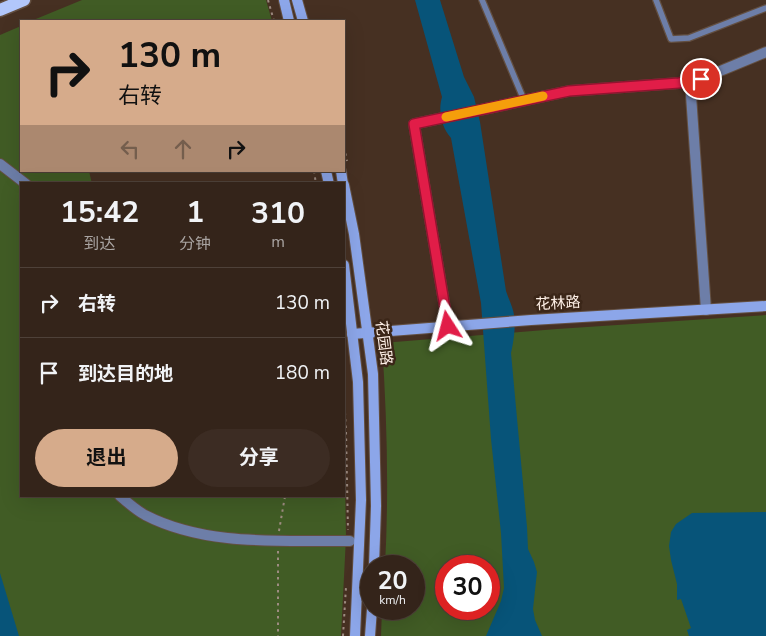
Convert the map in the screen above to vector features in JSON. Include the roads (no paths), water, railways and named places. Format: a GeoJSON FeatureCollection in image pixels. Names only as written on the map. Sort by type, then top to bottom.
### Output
{"type":"FeatureCollection","features":[{"type":"Feature","properties":{"kind":"main road"},"geometry":{"type":"LineString","coordinates":[[0,10],[24,0]]}},
{"type":"Feature","properties":{"kind":"main road"},"geometry":{"type":"LineString","coordinates":[[284,0],[289,20]]}},
{"type":"Feature","properties":{"kind":"main road"},"geometry":{"type":"LineString","coordinates":[[297,0],[303,20]]}},
{"type":"Feature","properties":{"kind":"main road","name":"花园路"},"geometry":{"type":"LineString","coordinates":[[345,189],[354,234],[373,374],[376,506],[374,555]]}},
{"type":"Feature","properties":{"kind":"main road","name":"花园路"},"geometry":{"type":"LineString","coordinates":[[345,274],[358,382],[362,500],[356,636]]}},
{"type":"Feature","properties":{"kind":"main road","name":"花林路"},"geometry":{"type":"LineString","coordinates":[[352,334],[531,320],[766,306]]}},
{"type":"Feature","properties":{"kind":"main road"},"geometry":{"type":"LineString","coordinates":[[370,636],[371,620]]}},
{"type":"Feature","properties":{"kind":"street"},"geometry":{"type":"LineString","coordinates":[[448,326],[414,124],[569,91],[701,79],[766,52]]}},
{"type":"Feature","properties":{"kind":"street"},"geometry":{"type":"LineString","coordinates":[[690,81],[706,310]]}},
{"type":"Feature","properties":{"kind":"street"},"geometry":{"type":"LineString","coordinates":[[0,164],[23,182]]}},
{"type":"Feature","properties":{"kind":"street"},"geometry":{"type":"LineString","coordinates":[[121,497],[144,514],[194,533],[225,538],[278,540],[349,538]]}},
{"type":"Feature","properties":{"kind":"lane"},"geometry":{"type":"LineString","coordinates":[[482,0],[524,100]]}},
{"type":"Feature","properties":{"kind":"lane"},"geometry":{"type":"LineString","coordinates":[[656,0],[671,39],[689,38],[766,8]]}},
{"type":"Feature","properties":{"kind":"water"},"geometry":{"type":"Polygon","coordinates":[[[415,0],[440,0],[464,77],[474,97],[480,122],[506,291],[512,307],[515,324],[511,353],[528,549],[537,572],[533,609],[535,620],[542,636],[486,636],[493,620],[500,620],[500,603],[504,588],[501,533],[491,439],[481,303],[451,138],[441,118],[442,97],[415,0]]]}},
{"type":"Feature","properties":{"kind":"water"},"geometry":{"type":"Polygon","coordinates":[[[766,512],[766,636],[689,636],[687,630],[691,628],[681,599],[677,600],[677,584],[669,546],[671,532],[676,524],[692,513],[766,512]]]}},
{"type":"Feature","properties":{"kind":"water"},"geometry":{"type":"Polygon","coordinates":[[[0,573],[19,636],[0,636],[0,573]]]}}]}
